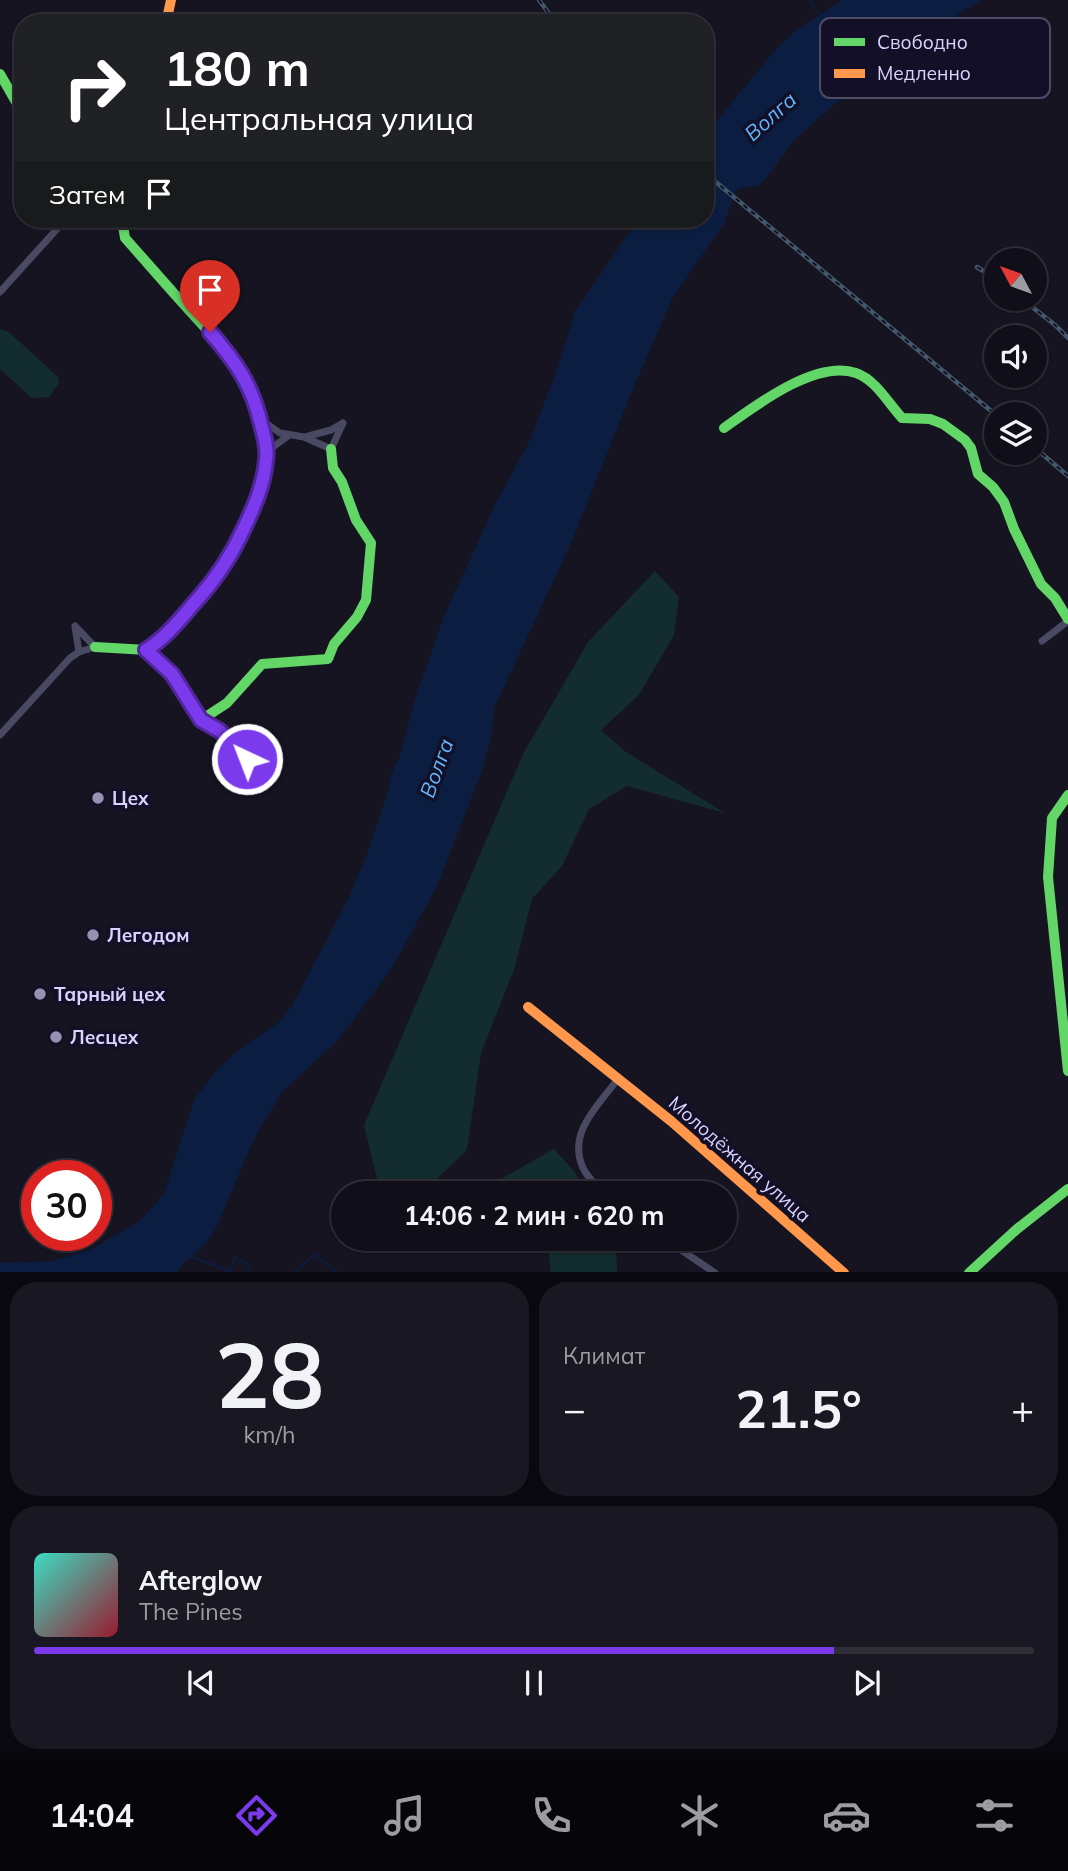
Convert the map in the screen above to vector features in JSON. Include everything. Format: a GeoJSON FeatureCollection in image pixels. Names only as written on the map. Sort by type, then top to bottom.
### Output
{"type":"FeatureCollection","features":[{"type":"Feature","properties":{"kind":"street"},"geometry":{"type":"LineString","coordinates":[[0,74],[14,98]]}},
{"type":"Feature","properties":{"kind":"street"},"geometry":{"type":"LineString","coordinates":[[0,292],[58,228]]}},
{"type":"Feature","properties":{"kind":"street"},"geometry":{"type":"LineString","coordinates":[[124,228],[125,237],[236,363],[252,390],[267,458]]}},
{"type":"Feature","properties":{"kind":"street"},"geometry":{"type":"LineString","coordinates":[[724,428],[817,373],[836,369],[855,372],[871,383],[902,418],[930,419],[943,424],[965,440],[971,448],[978,474],[993,487],[1004,502],[1041,584],[1055,598],[1068,620],[1042,641]]}},
{"type":"Feature","properties":{"kind":"street"},"geometry":{"type":"LineString","coordinates":[[201,720],[227,703],[262,664],[328,659],[334,644],[357,617],[366,600],[370,543],[356,520],[342,482],[333,468],[331,449],[343,423],[331,430],[304,437],[280,433],[260,419]]}},
{"type":"Feature","properties":{"kind":"street"},"geometry":{"type":"LineString","coordinates":[[0,735],[58,670],[79,652],[95,648],[146,650],[162,638],[208,588],[230,557],[256,502],[267,458],[273,447],[288,436]]}},
{"type":"Feature","properties":{"kind":"street"},"geometry":{"type":"LineString","coordinates":[[304,437],[331,449]]}},
{"type":"Feature","properties":{"kind":"street"},"geometry":{"type":"LineString","coordinates":[[79,652],[75,626],[95,648]]}},
{"type":"Feature","properties":{"kind":"street"},"geometry":{"type":"LineString","coordinates":[[146,650],[172,674],[201,720],[220,731],[247,759]]}},
{"type":"Feature","properties":{"kind":"street"},"geometry":{"type":"LineString","coordinates":[[1068,795],[1052,818],[1048,877],[1068,1071]]}},
{"type":"Feature","properties":{"kind":"street","name":"Молодёжная улица"},"geometry":{"type":"LineString","coordinates":[[528,1007],[671,1121],[839,1271]]}},
{"type":"Feature","properties":{"kind":"street"},"geometry":{"type":"LineString","coordinates":[[593,1181],[583,1169],[578,1147],[581,1130],[617,1080]]}},
{"type":"Feature","properties":{"kind":"street"},"geometry":{"type":"LineString","coordinates":[[969,1272],[1017,1229],[1068,1189]]}},
{"type":"Feature","properties":{"kind":"street"},"geometry":{"type":"LineString","coordinates":[[683,1251],[715,1272]]}},
{"type":"Feature","properties":{"kind":"green space"},"geometry":{"type":"Polygon","coordinates":[[[0,329],[9,332],[58,377],[59,383],[49,397],[32,398],[0,369],[0,329]]]}},
{"type":"Feature","properties":{"kind":"green space"},"geometry":{"type":"Polygon","coordinates":[[[655,571],[679,597],[674,635],[639,695],[601,730],[626,752],[725,813],[627,786],[589,809],[562,866],[532,899],[514,970],[481,1053],[467,1150],[435,1181],[378,1181],[364,1125],[523,754],[588,642],[655,571]]]}},
{"type":"Feature","properties":{"kind":"green space"},"geometry":{"type":"Polygon","coordinates":[[[554,1149],[579,1181],[497,1181],[554,1149]]]}},
{"type":"Feature","properties":{"kind":"green space"},"geometry":{"type":"Polygon","coordinates":[[[548,1251],[616,1251],[617,1272],[551,1272],[548,1251]]]}},
{"type":"Feature","properties":{"kind":"water","name":"Волга"},"geometry":{"type":"Polygon","coordinates":[[[842,0],[981,0],[953,18],[820,18],[820,98],[842,98],[793,142],[758,186],[736,191],[724,223],[672,299],[571,543],[494,708],[491,738],[483,768],[437,886],[392,968],[338,1040],[283,1091],[261,1126],[217,1226],[207,1242],[184,1262],[177,1272],[0,1272],[0,1263],[54,1261],[86,1251],[112,1251],[112,1237],[139,1222],[164,1194],[194,1100],[216,1071],[234,1054],[279,1022],[292,1006],[348,899],[369,849],[390,786],[390,777],[400,756],[414,702],[444,616],[495,505],[530,440],[575,312],[632,228],[714,228],[714,124],[777,48],[794,32],[842,0]]]}},
{"type":"Feature","properties":{"kind":"waterway"},"geometry":{"type":"LineString","coordinates":[[809,0],[820,16]]}},
{"type":"Feature","properties":{"kind":"waterway"},"geometry":{"type":"LineString","coordinates":[[294,1272],[315,1254],[336,1272]]}},
{"type":"Feature","properties":{"kind":"waterway"},"geometry":{"type":"LineString","coordinates":[[192,1257],[230,1271],[235,1257],[249,1266],[251,1272]]}},
{"type":"Feature","properties":{"kind":"railway"},"geometry":{"type":"LineString","coordinates":[[539,0],[549,14]]}},
{"type":"Feature","properties":{"kind":"railway"},"geometry":{"type":"LineString","coordinates":[[714,180],[984,405]]}},
{"type":"Feature","properties":{"kind":"railway"},"geometry":{"type":"LineString","coordinates":[[977,267],[984,271]]}},
{"type":"Feature","properties":{"kind":"railway"},"geometry":{"type":"LineString","coordinates":[[1038,312],[1068,338]]}},
{"type":"Feature","properties":{"kind":"railway"},"geometry":{"type":"LineString","coordinates":[[1047,458],[1068,476]]}},
{"type":"Feature","properties":{"kind":"traffic: fast"},"geometry":{"type":"LineString","coordinates":[[0,74],[14,98]]}},
{"type":"Feature","properties":{"kind":"traffic: fast"},"geometry":{"type":"LineString","coordinates":[[95,647],[147,650],[189,611],[224,566],[239,541],[260,488],[267,454],[260,413],[246,379],[228,353],[125,238],[123,228]]}},
{"type":"Feature","properties":{"kind":"traffic: fast"},"geometry":{"type":"LineString","coordinates":[[724,428],[769,397],[805,378],[840,370],[863,376],[876,386],[902,418],[930,419],[943,424],[965,440],[971,448],[978,474],[993,487],[1004,502],[1041,584],[1055,598],[1068,619]]}},
{"type":"Feature","properties":{"kind":"traffic: fast"},"geometry":{"type":"LineString","coordinates":[[201,720],[227,703],[262,664],[328,659],[334,644],[357,617],[366,600],[371,543],[356,520],[342,482],[333,468],[331,449]]}},
{"type":"Feature","properties":{"kind":"traffic: fast"},"geometry":{"type":"LineString","coordinates":[[1068,795],[1052,818],[1048,877],[1068,1071]]}},
{"type":"Feature","properties":{"kind":"traffic: fast"},"geometry":{"type":"LineString","coordinates":[[970,1272],[1017,1229],[1068,1189]]}},
{"type":"Feature","properties":{"kind":"traffic: slow"},"geometry":{"type":"LineString","coordinates":[[168,14],[171,0]]}},
{"type":"Feature","properties":{"kind":"traffic: slow"},"geometry":{"type":"LineString","coordinates":[[528,1007],[671,1121],[843,1272]]}},
{"type":"Feature","properties":{"kind":"place","name":"Цех"},"geometry":{"type":"Point","coordinates":[98,798]}},
{"type":"Feature","properties":{"kind":"place","name":"Легодом"},"geometry":{"type":"Point","coordinates":[93,935]}},
{"type":"Feature","properties":{"kind":"place","name":"Тарный цех"},"geometry":{"type":"Point","coordinates":[40,994]}},
{"type":"Feature","properties":{"kind":"place","name":"Лесцех"},"geometry":{"type":"Point","coordinates":[56,1037]}},
{"type":"Feature","properties":{"kind":"route"},"geometry":{"type":"LineString","coordinates":[[210,332],[236,363],[252,390],[267,458],[263,479],[256,502],[220,572],[162,638],[146,650],[172,674],[201,720],[220,731],[247,759]]}}]}
